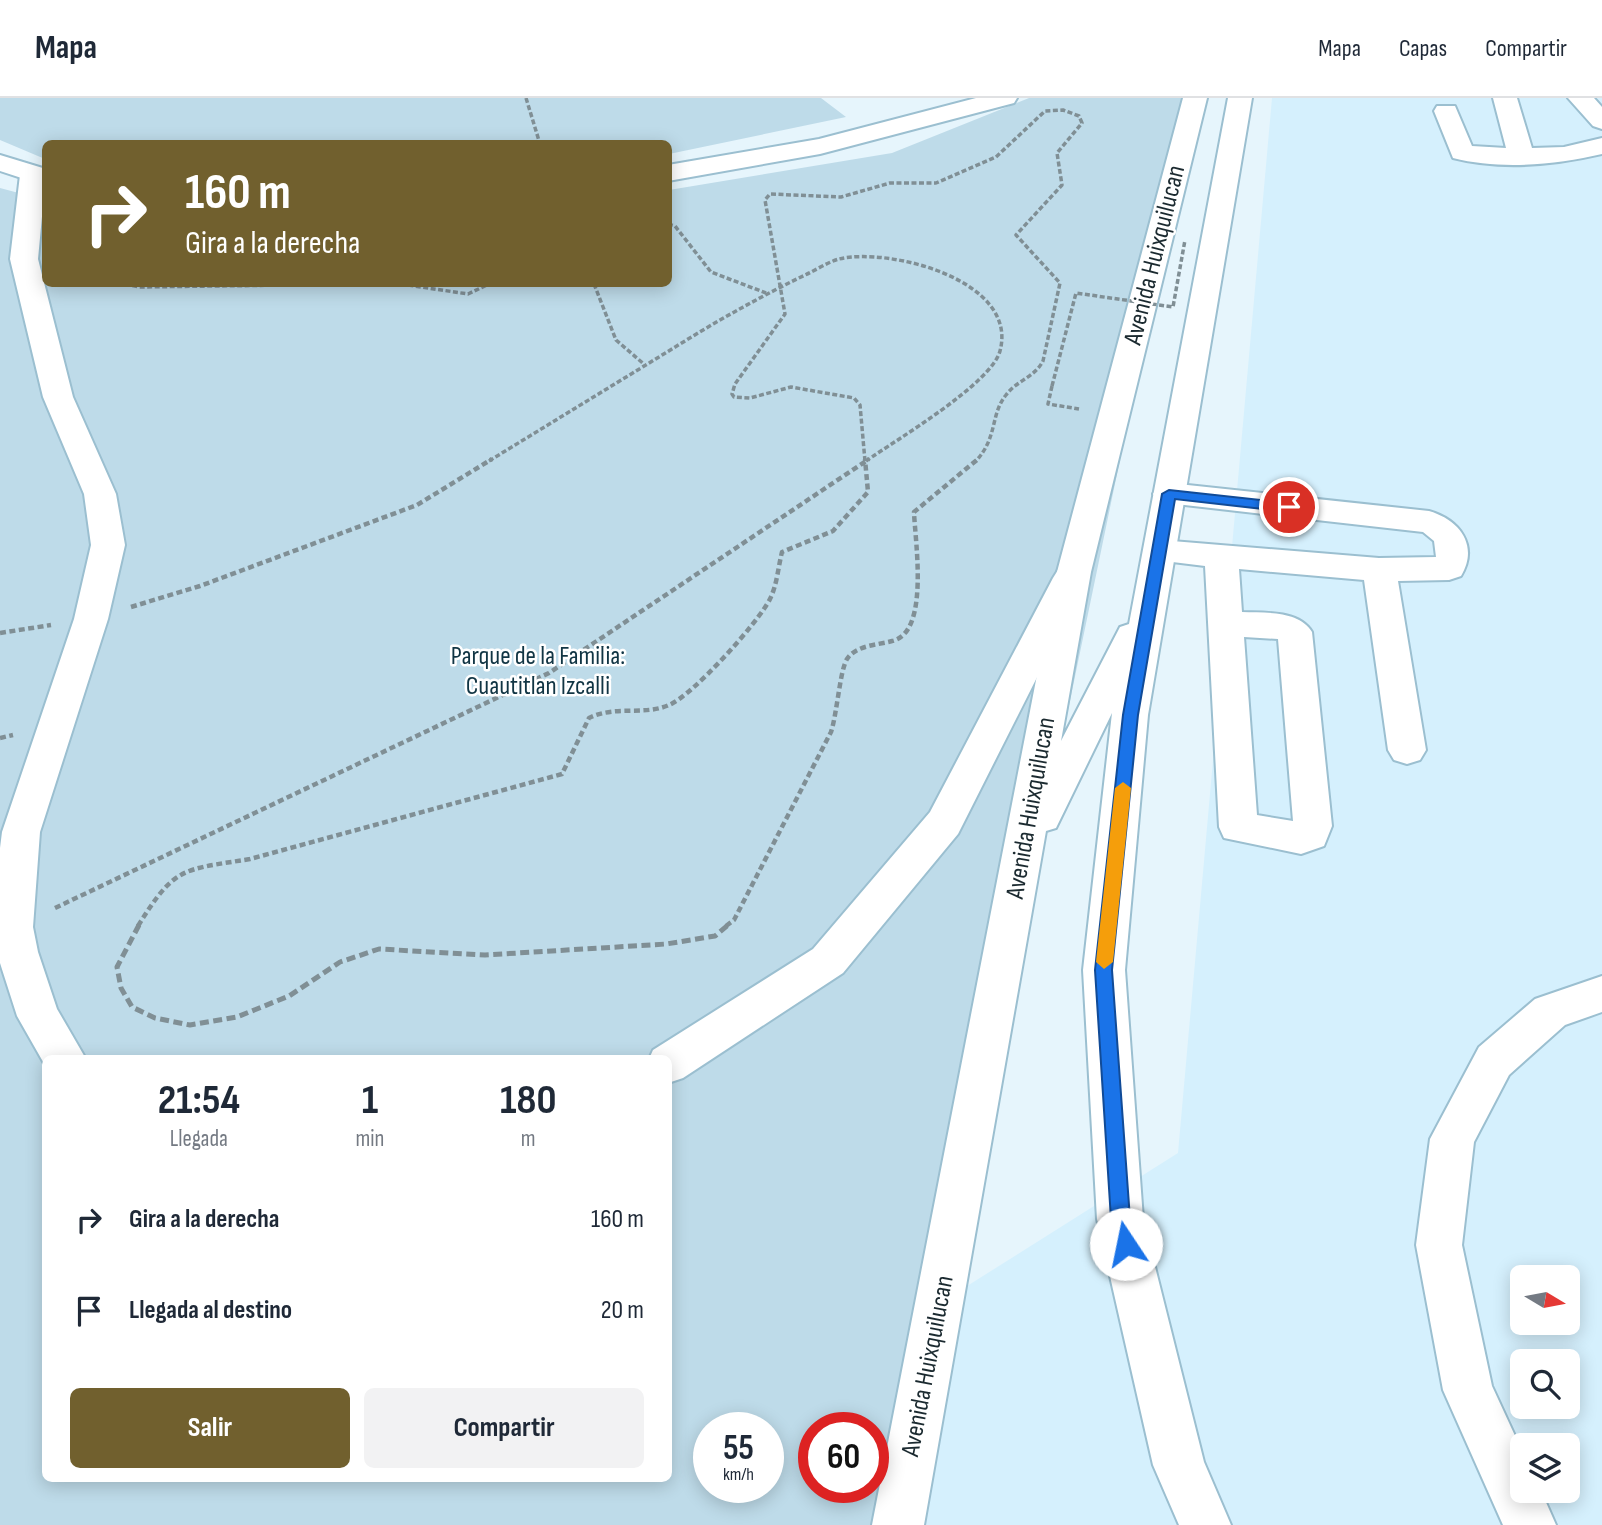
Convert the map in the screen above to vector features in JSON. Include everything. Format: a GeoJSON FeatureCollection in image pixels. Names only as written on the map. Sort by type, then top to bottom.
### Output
{"type":"FeatureCollection","features":[{"type":"Feature","properties":{"kind":"main road"},"geometry":{"type":"LineString","coordinates":[[820,146],[935,98]]}},
{"type":"Feature","properties":{"kind":"main road"},"geometry":{"type":"LineString","coordinates":[[672,172],[820,146],[921,122],[1005,98]]}},
{"type":"Feature","properties":{"kind":"main road","name":"Avenida Huixquilucan"},"geometry":{"type":"LineString","coordinates":[[898,1525],[1074,572],[1195,98]]}},
{"type":"Feature","properties":{"kind":"main road"},"geometry":{"type":"LineString","coordinates":[[1205,1525],[1179,1465],[1120,1219],[1104,970],[1130,715],[1240,98]]}},
{"type":"Feature","properties":{"kind":"main road"},"geometry":{"type":"LineString","coordinates":[[1505,98],[1521,156]]}},
{"type":"Feature","properties":{"kind":"main road"},"geometry":{"type":"LineString","coordinates":[[1580,98],[1602,121]]}},
{"type":"Feature","properties":{"kind":"main road"},"geometry":{"type":"LineString","coordinates":[[1446,111],[1462,153],[1564,155],[1602,146]]}},
{"type":"Feature","properties":{"kind":"main road"},"geometry":{"type":"LineString","coordinates":[[0,163],[39,176],[24,259],[58,397],[100,494],[108,545],[91,619],[22,832],[13,928],[17,952],[38,1016],[62,1055]]}},
{"type":"Feature","properties":{"kind":"main road"},"geometry":{"type":"LineString","coordinates":[[1160,551],[1379,570],[1449,568],[1453,561],[1449,535],[1443,526],[1429,522],[1169,494]]}},
{"type":"Feature","properties":{"kind":"main road"},"geometry":{"type":"LineString","coordinates":[[1222,557],[1238,827],[1301,838],[1310,835],[1313,826],[1296,632],[1284,627],[1227,623]]}},
{"type":"Feature","properties":{"kind":"main road"},"geometry":{"type":"LineString","coordinates":[[1379,570],[1407,750]]}},
{"type":"Feature","properties":{"kind":"main road"},"geometry":{"type":"LineString","coordinates":[[672,1060],[828,961],[944,823],[1074,572]]}},
{"type":"Feature","properties":{"kind":"main road"},"geometry":{"type":"LineString","coordinates":[[1023,857],[1152,596]]}},
{"type":"Feature","properties":{"kind":"main road"},"geometry":{"type":"LineString","coordinates":[[1530,1525],[1468,1390],[1438,1245],[1452,1139],[1494,1061],[1550,1013],[1602,994]]}},
{"type":"Feature","properties":{"kind":"path"},"geometry":{"type":"LineString","coordinates":[[526,98],[539,140]]}},
{"type":"Feature","properties":{"kind":"path"},"geometry":{"type":"LineString","coordinates":[[1063,110],[1079,116],[1082,123],[1057,153],[1062,185],[1016,235],[1059,283],[1041,367],[1017,382],[1004,397],[993,437],[984,452],[914,512],[912,526],[918,592],[913,621],[898,640],[858,649],[847,659],[842,693],[831,732],[734,920],[715,936],[666,944],[485,955],[379,949],[340,962],[289,996],[237,1017],[190,1025],[155,1018],[132,1007],[121,988],[117,967],[130,939],[158,894],[174,877],[197,868],[250,859],[562,774],[572,764],[584,723],[590,717],[612,710],[670,706],[682,698],[769,602],[782,552],[788,547],[810,542],[830,533],[859,504],[868,492],[866,460],[860,405],[854,397],[791,387],[750,398],[741,399],[732,394],[735,384],[785,314],[765,200],[770,194],[841,197],[890,183],[936,183],[996,157],[1045,111],[1063,110]]}},
{"type":"Feature","properties":{"kind":"path"},"geometry":{"type":"LineString","coordinates":[[672,226],[711,272],[766,293]]}},
{"type":"Feature","properties":{"kind":"path"},"geometry":{"type":"LineString","coordinates":[[1048,404],[1076,293],[1173,307],[1185,240]]}},
{"type":"Feature","properties":{"kind":"path"},"geometry":{"type":"LineString","coordinates":[[0,633],[91,619],[200,586],[417,505],[766,293],[839,259],[881,258],[922,264],[958,279],[986,299],[1000,324],[1000,351],[985,377],[549,673],[13,928]]}},
{"type":"Feature","properties":{"kind":"path"},"geometry":{"type":"LineString","coordinates":[[421,287],[468,294],[483,287]]}},
{"type":"Feature","properties":{"kind":"path"},"geometry":{"type":"LineString","coordinates":[[595,287],[616,340],[645,365]]}},
{"type":"Feature","properties":{"kind":"shaded area"},"geometry":{"type":"Polygon","coordinates":[[[1272,98],[1602,98],[1602,1525],[588,1525],[663,1482],[672,1480],[693,1484],[693,1503],[784,1503],[784,1412],[767,1412],[1178,1153],[1272,98]]]}},
{"type":"Feature","properties":{"kind":"green space"},"geometry":{"type":"Polygon","coordinates":[[[0,98],[821,98],[846,117],[672,153],[672,140],[42,140],[42,158],[0,140],[0,98]]]}},
{"type":"Feature","properties":{"kind":"green space","name":"Parque de la Familia: Cuautitlan Izcalli"},"geometry":{"type":"Polygon","coordinates":[[[1029,98],[1195,98],[899,1525],[0,1525],[0,188],[42,199],[42,287],[672,287],[672,190],[892,153],[1029,98]]]}},
{"type":"Feature","properties":{"kind":"slow traffic"},"geometry":{"type":"LineString","coordinates":[[1104,962],[1123,788]]}},
{"type":"Feature","properties":{"kind":"route"},"geometry":{"type":"LineString","coordinates":[[1126,1244],[1120,1219],[1104,970],[1130,715],[1169,494],[1289,507]]}}]}
